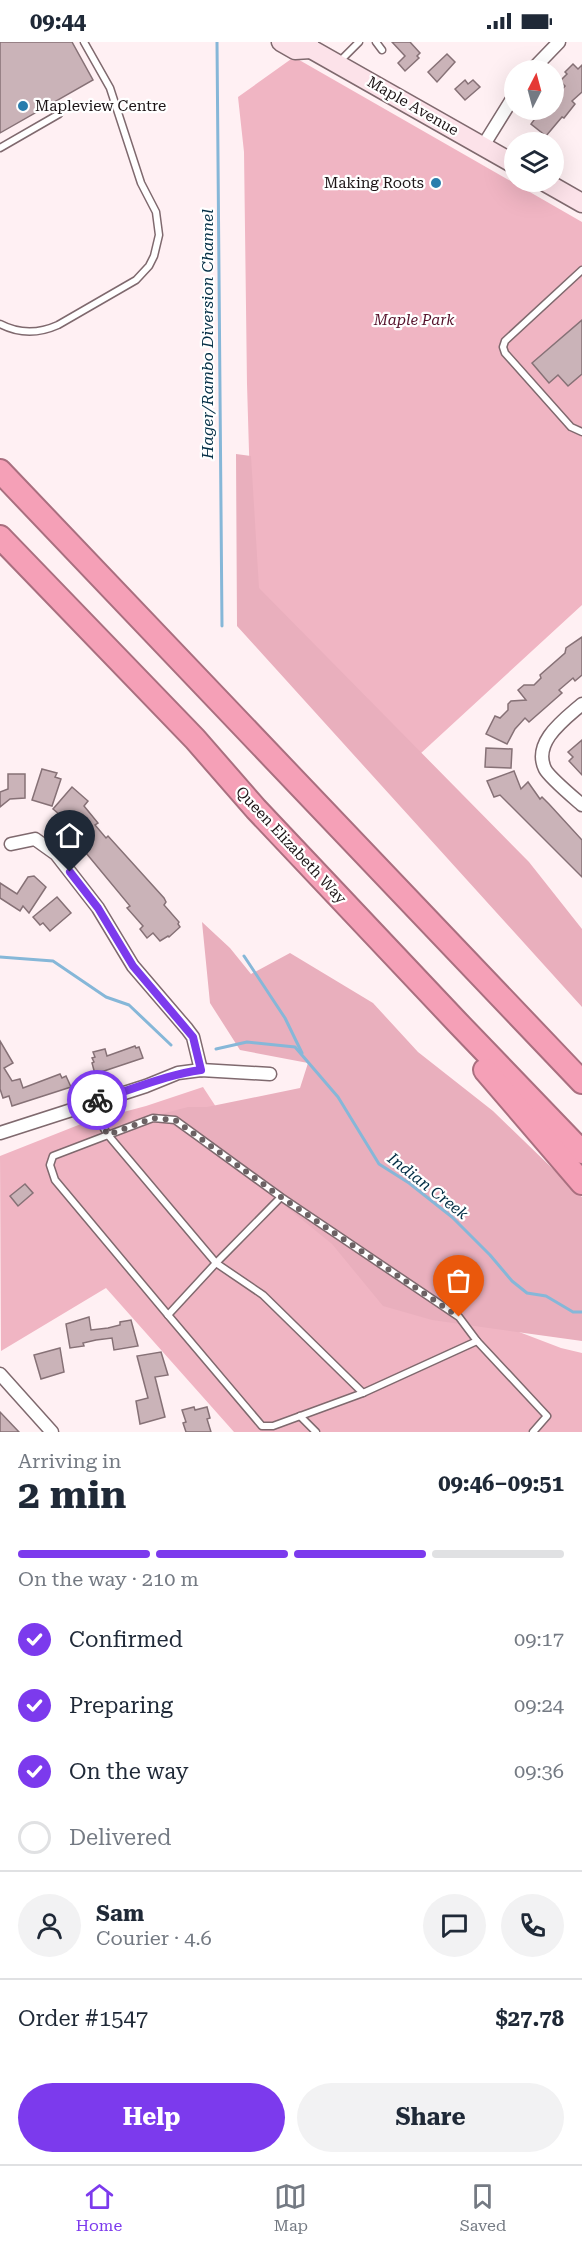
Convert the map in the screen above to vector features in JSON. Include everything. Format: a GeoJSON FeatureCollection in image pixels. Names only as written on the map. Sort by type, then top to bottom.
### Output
{"type":"FeatureCollection","features":[{"type":"Feature","properties":{"kind":"highway"},"geometry":{"type":"LineString","coordinates":[[0,471],[582,1082]]}},
{"type":"Feature","properties":{"kind":"highway","name":"Queen Elizabeth Way"},"geometry":{"type":"LineString","coordinates":[[0,537],[195,739],[256,809],[582,1152]]}},
{"type":"Feature","properties":{"kind":"highway"},"geometry":{"type":"LineString","coordinates":[[457,1022],[480,1065],[524,1119],[582,1183]]}},
{"type":"Feature","properties":{"kind":"main road","name":"Maple Avenue"},"geometry":{"type":"LineString","coordinates":[[281,42],[295,50],[310,45],[504,158]]}},
{"type":"Feature","properties":{"kind":"main road"},"geometry":{"type":"LineString","coordinates":[[563,192],[582,203]]}},
{"type":"Feature","properties":{"kind":"street"},"geometry":{"type":"LineString","coordinates":[[540,60],[559,42]]}},
{"type":"Feature","properties":{"kind":"street"},"geometry":{"type":"LineString","coordinates":[[483,146],[504,112]]}},
{"type":"Feature","properties":{"kind":"street"},"geometry":{"type":"LineString","coordinates":[[582,704],[546,740],[542,752],[545,769],[582,805]]}},
{"type":"Feature","properties":{"kind":"street"},"geometry":{"type":"LineString","coordinates":[[11,844],[35,839],[56,854],[98,908],[133,966],[193,1037],[201,1070]]}},
{"type":"Feature","properties":{"kind":"street"},"geometry":{"type":"LineString","coordinates":[[0,1133],[146,1086],[178,1073],[201,1070],[270,1074]]}},
{"type":"Feature","properties":{"kind":"street"},"geometry":{"type":"LineString","coordinates":[[0,1374],[52,1432]]}},
{"type":"Feature","properties":{"kind":"lane"},"geometry":{"type":"LineString","coordinates":[[0,324],[9,329],[28,332],[47,330],[58,325],[136,280],[149,266],[158,244],[159,222],[156,212],[141,183],[110,88],[84,42]]}},
{"type":"Feature","properties":{"kind":"lane"},"geometry":{"type":"LineString","coordinates":[[338,63],[359,42]]}},
{"type":"Feature","properties":{"kind":"lane"},"geometry":{"type":"LineString","coordinates":[[375,42],[382,50]]}},
{"type":"Feature","properties":{"kind":"lane"},"geometry":{"type":"LineString","coordinates":[[0,148],[59,114]]}},
{"type":"Feature","properties":{"kind":"lane"},"geometry":{"type":"LineString","coordinates":[[582,270],[505,341],[503,346],[505,353],[571,427],[582,432]]}},
{"type":"Feature","properties":{"kind":"lane"},"geometry":{"type":"LineString","coordinates":[[88,1103],[108,1135],[216,1263],[262,1295],[363,1393]]}},
{"type":"Feature","properties":{"kind":"lane"},"geometry":{"type":"LineString","coordinates":[[477,1341],[363,1393],[273,1426],[262,1426],[55,1180],[50,1165],[53,1156],[153,1118],[175,1120],[281,1197],[459,1317],[477,1341],[547,1416],[533,1432]]}},
{"type":"Feature","properties":{"kind":"lane"},"geometry":{"type":"LineString","coordinates":[[168,1315],[281,1197]]}},
{"type":"Feature","properties":{"kind":"lane"},"geometry":{"type":"LineString","coordinates":[[300,1416],[316,1432]]}},
{"type":"Feature","properties":{"kind":"green space","name":"Maple Park"},"geometry":{"type":"Polygon","coordinates":[[[294,57],[504,177],[504,192],[530,192],[582,222],[582,605],[420,754],[253,586],[247,384],[244,152],[238,97],[294,57]]]}},
{"type":"Feature","properties":{"kind":"green space"},"geometry":{"type":"Polygon","coordinates":[[[203,1087],[250,1159],[475,1315],[561,1348],[582,1353],[582,1432],[234,1432],[106,1288],[1,1351],[0,1156],[86,1122],[146,1106],[203,1087]]]}},
{"type":"Feature","properties":{"kind":"shaded area"},"geometry":{"type":"Polygon","coordinates":[[[236,454],[251,456],[259,588],[529,862],[582,929],[582,1007],[237,626],[236,454]]]}},
{"type":"Feature","properties":{"kind":"shaded area"},"geometry":{"type":"Polygon","coordinates":[[[202,922],[230,948],[251,974],[290,953],[373,1003],[418,1052],[493,1111],[582,1197],[582,1341],[432,1320],[383,1306],[332,1244],[210,1145],[154,1116],[188,1107],[207,1107],[300,1088],[308,1063],[240,1050],[210,1003],[202,922]]]}},
{"type":"Feature","properties":{"kind":"building","name":"Mapleview Centre"},"geometry":{"type":"Polygon","coordinates":[[[0,42],[72,42],[93,80],[0,133],[0,42]]]}},
{"type":"Feature","properties":{"kind":"building"},"geometry":{"type":"Polygon","coordinates":[[[392,42],[410,42],[420,53],[417,56],[419,58],[405,71],[398,63],[405,56],[392,42]]]}},
{"type":"Feature","properties":{"kind":"building"},"geometry":{"type":"Polygon","coordinates":[[[447,54],[455,62],[437,82],[428,72],[447,54]]]}},
{"type":"Feature","properties":{"kind":"building"},"geometry":{"type":"Polygon","coordinates":[[[573,64],[578,69],[582,65],[582,92],[572,101],[575,104],[564,118],[564,77],[567,74],[565,72],[573,64]]]}},
{"type":"Feature","properties":{"kind":"building"},"geometry":{"type":"Polygon","coordinates":[[[465,80],[468,84],[473,80],[480,87],[465,100],[455,89],[465,80]]]}},
{"type":"Feature","properties":{"kind":"building"},"geometry":{"type":"Polygon","coordinates":[[[534,120],[559,120],[549,132],[541,132],[531,124],[534,120]]]}},
{"type":"Feature","properties":{"kind":"building"},"geometry":{"type":"Polygon","coordinates":[[[582,320],[582,374],[568,386],[558,375],[549,383],[532,363],[582,320]]]}},
{"type":"Feature","properties":{"kind":"building"},"geometry":{"type":"Polygon","coordinates":[[[582,637],[582,675],[575,681],[573,678],[559,690],[562,693],[529,722],[525,718],[515,729],[507,744],[486,734],[495,716],[500,718],[508,710],[508,704],[511,701],[526,700],[518,690],[524,685],[534,685],[541,678],[540,675],[565,653],[566,648],[582,637]]]}},
{"type":"Feature","properties":{"kind":"building"},"geometry":{"type":"Polygon","coordinates":[[[582,740],[582,775],[569,761],[573,757],[568,752],[582,740]]]}},
{"type":"Feature","properties":{"kind":"building"},"geometry":{"type":"Polygon","coordinates":[[[486,748],[512,749],[511,768],[485,767],[486,748]]]}},
{"type":"Feature","properties":{"kind":"building"},"geometry":{"type":"Polygon","coordinates":[[[42,769],[57,773],[55,777],[61,779],[52,806],[32,800],[42,769]]]}},
{"type":"Feature","properties":{"kind":"building"},"geometry":{"type":"Polygon","coordinates":[[[514,771],[521,789],[528,782],[540,799],[542,797],[582,840],[582,877],[500,795],[494,797],[487,781],[514,771]]]}},
{"type":"Feature","properties":{"kind":"building"},"geometry":{"type":"Polygon","coordinates":[[[8,774],[25,774],[25,798],[10,799],[0,807],[0,792],[8,789],[8,774]]]}},
{"type":"Feature","properties":{"kind":"building"},"geometry":{"type":"Polygon","coordinates":[[[72,787],[88,801],[84,806],[98,823],[95,825],[106,838],[108,836],[164,898],[166,902],[164,905],[179,922],[180,927],[169,937],[160,941],[153,933],[147,938],[140,929],[143,926],[127,908],[130,906],[67,830],[72,825],[53,809],[72,787]]]}},
{"type":"Feature","properties":{"kind":"building"},"geometry":{"type":"Polygon","coordinates":[[[34,876],[46,887],[29,913],[23,906],[20,911],[0,898],[0,883],[17,894],[28,877],[34,876]]]}},
{"type":"Feature","properties":{"kind":"building"},"geometry":{"type":"Polygon","coordinates":[[[57,897],[71,913],[50,931],[33,917],[57,897]]]}},
{"type":"Feature","properties":{"kind":"building"},"geometry":{"type":"Polygon","coordinates":[[[0,1041],[13,1063],[4,1068],[12,1081],[20,1079],[23,1088],[60,1074],[62,1078],[66,1076],[71,1087],[12,1106],[9,1096],[3,1098],[0,1089],[0,1041]]]}},
{"type":"Feature","properties":{"kind":"building"},"geometry":{"type":"Polygon","coordinates":[[[135,1046],[139,1047],[143,1058],[95,1074],[92,1063],[94,1062],[92,1058],[95,1057],[93,1052],[105,1049],[107,1056],[135,1046]]]}},
{"type":"Feature","properties":{"kind":"building"},"geometry":{"type":"Polygon","coordinates":[[[25,1184],[33,1193],[18,1206],[10,1196],[25,1184]]]}},
{"type":"Feature","properties":{"kind":"building"},"geometry":{"type":"Polygon","coordinates":[[[89,1317],[91,1330],[120,1325],[120,1322],[131,1320],[138,1346],[114,1350],[112,1338],[83,1343],[84,1346],[70,1348],[66,1324],[89,1317]]]}},
{"type":"Feature","properties":{"kind":"building"},"geometry":{"type":"Polygon","coordinates":[[[60,1348],[64,1372],[41,1379],[34,1355],[60,1348]]]}},
{"type":"Feature","properties":{"kind":"building"},"geometry":{"type":"Polygon","coordinates":[[[161,1352],[168,1375],[155,1377],[165,1417],[140,1424],[136,1401],[148,1398],[137,1356],[161,1352]]]}},
{"type":"Feature","properties":{"kind":"building"},"geometry":{"type":"Polygon","coordinates":[[[194,1407],[195,1410],[207,1407],[210,1418],[207,1419],[211,1432],[186,1432],[182,1410],[194,1407]]]}},
{"type":"Feature","properties":{"kind":"building"},"geometry":{"type":"Polygon","coordinates":[[[0,1412],[19,1432],[0,1432],[0,1412]]]}},
{"type":"Feature","properties":{"kind":"waterway","name":"Hager/Rambo Diversion Channel"},"geometry":{"type":"LineString","coordinates":[[217,42],[222,626]]}},
{"type":"Feature","properties":{"kind":"waterway","name":"Hager/Rambo Diversion Channel"},"geometry":{"type":"LineString","coordinates":[[244,956],[285,1018],[302,1053]]}},
{"type":"Feature","properties":{"kind":"waterway","name":"Indian Creek"},"geometry":{"type":"LineString","coordinates":[[0,957],[53,961],[106,997],[129,1005],[171,1045]]}},
{"type":"Feature","properties":{"kind":"waterway","name":"Indian Creek"},"geometry":{"type":"LineString","coordinates":[[216,1049],[247,1042],[295,1047],[338,1097],[379,1164],[409,1183],[452,1217],[512,1281],[527,1293],[546,1296],[573,1312],[582,1312]]}},
{"type":"Feature","properties":{"kind":"way so far"},"geometry":{"type":"LineString","coordinates":[[97,1100],[88,1103],[108,1135],[153,1118],[175,1120],[281,1197],[459,1317]]}},
{"type":"Feature","properties":{"kind":"place","name":"Mapleview Centre"},"geometry":{"type":"Point","coordinates":[23,106]}},
{"type":"Feature","properties":{"kind":"place","name":"Making Roots"},"geometry":{"type":"Point","coordinates":[436,183]}},
{"type":"Feature","properties":{"kind":"route"},"geometry":{"type":"LineString","coordinates":[[70,872],[98,908],[133,966],[193,1037],[201,1070],[178,1073],[146,1086],[97,1100]]}}]}
